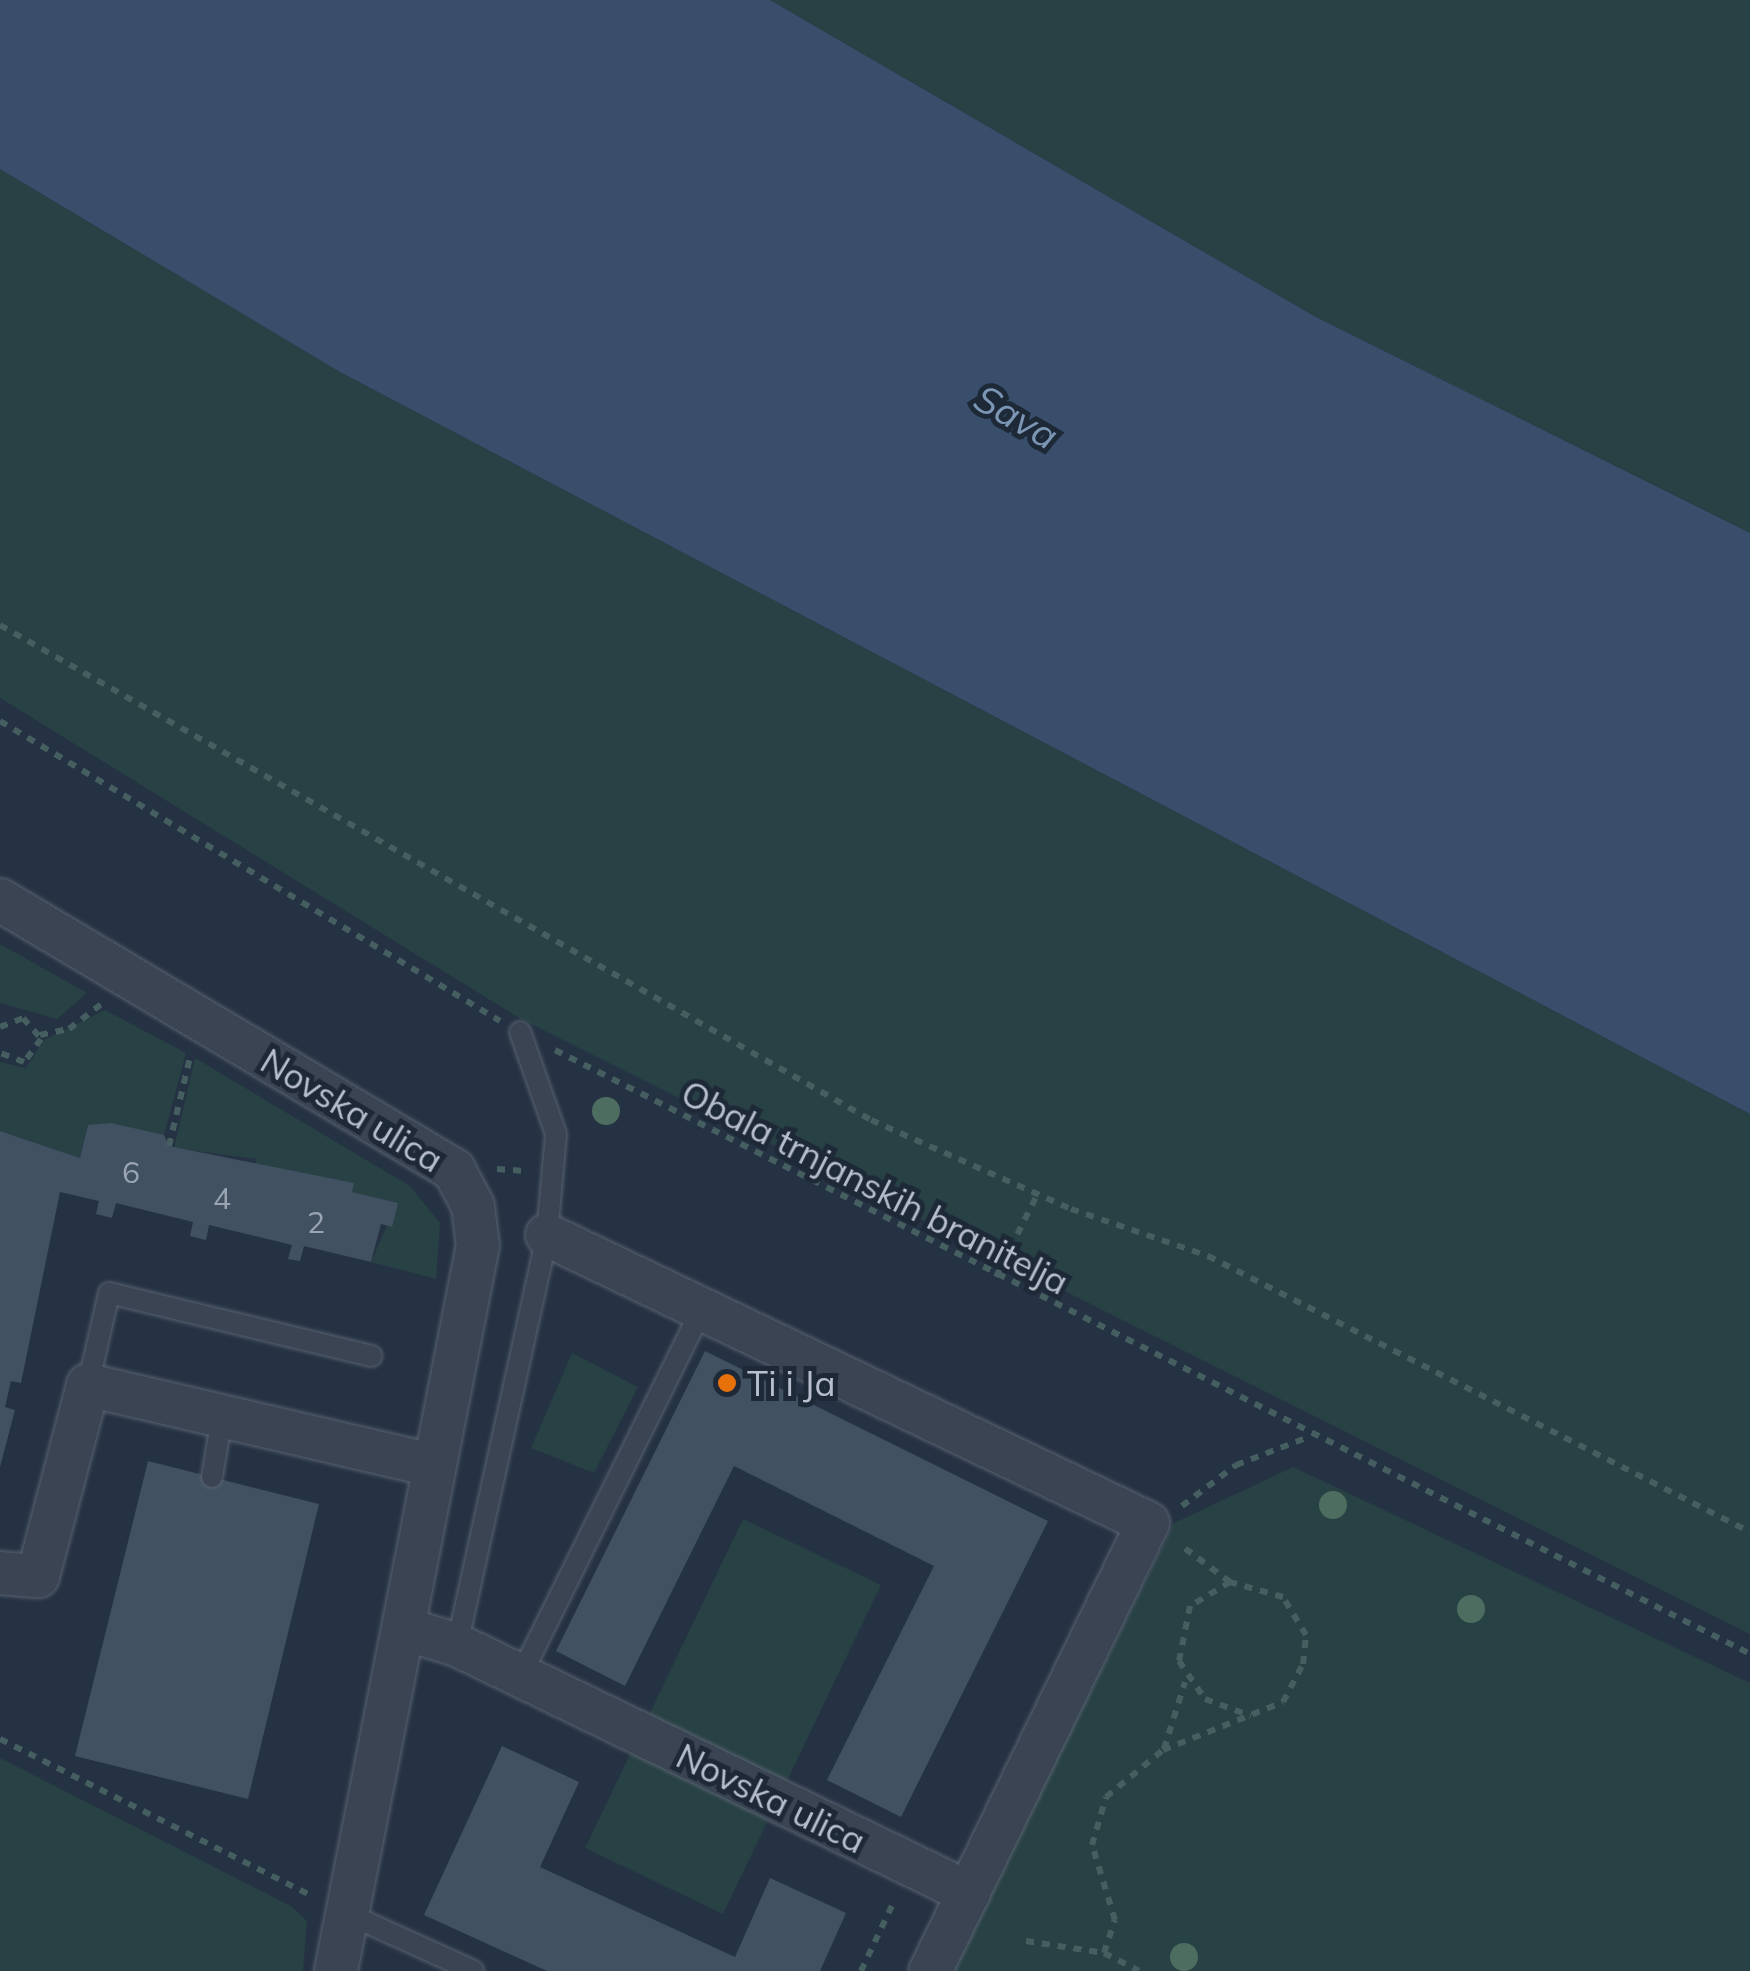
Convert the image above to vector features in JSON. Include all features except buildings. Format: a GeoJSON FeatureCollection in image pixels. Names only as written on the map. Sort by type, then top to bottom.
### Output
{"type":"FeatureCollection","features":[{"type":"Feature","properties":{"kind":"street","name":"Novska ulica"},"geometry":{"type":"LineString","coordinates":[[0,900],[454,1170],[478,1245],[432,1464],[406,1629],[336,1971]]}},
{"type":"Feature","properties":{"kind":"street"},"geometry":{"type":"LineString","coordinates":[[547,1235],[1158,1520],[930,1971]]}},
{"type":"Feature","properties":{"kind":"street"},"geometry":{"type":"LineString","coordinates":[[0,1572],[38,1576],[88,1386],[432,1464]]}},
{"type":"Feature","properties":{"kind":"street","name":"Novska ulica"},"geometry":{"type":"LineString","coordinates":[[406,1629],[457,1645],[521,1675],[968,1894]]}},
{"type":"Feature","properties":{"kind":"lane"},"geometry":{"type":"LineString","coordinates":[[457,1645],[547,1235],[556,1134],[520,1032]]}},
{"type":"Feature","properties":{"kind":"lane"},"geometry":{"type":"LineString","coordinates":[[88,1386],[109,1294],[372,1356]]}},
{"type":"Feature","properties":{"kind":"lane"},"geometry":{"type":"LineString","coordinates":[[521,1675],[702,1309]]}},
{"type":"Feature","properties":{"kind":"lane"},"geometry":{"type":"LineString","coordinates":[[212,1477],[222,1416]]}},
{"type":"Feature","properties":{"kind":"lane"},"geometry":{"type":"LineString","coordinates":[[346,1913],[473,1971]]}},
{"type":"Feature","properties":{"kind":"path"},"geometry":{"type":"LineString","coordinates":[[0,625],[661,1008],[1037,1194],[1208,1256],[1750,1532]]}},
{"type":"Feature","properties":{"kind":"path","name":"Obala trnjanskih branitelja"},"geometry":{"type":"LineString","coordinates":[[0,721],[520,1032],[1307,1438],[1750,1654]]}},
{"type":"Feature","properties":{"kind":"path"},"geometry":{"type":"LineString","coordinates":[[0,1053],[24,1062],[40,1035],[69,1029],[108,998]]}},
{"type":"Feature","properties":{"kind":"path"},"geometry":{"type":"LineString","coordinates":[[0,1027],[23,1018],[40,1035]]}},
{"type":"Feature","properties":{"kind":"path"},"geometry":{"type":"LineString","coordinates":[[168,1146],[192,1046]]}},
{"type":"Feature","properties":{"kind":"path"},"geometry":{"type":"LineString","coordinates":[[996,1277],[1037,1194]]}},
{"type":"Feature","properties":{"kind":"path"},"geometry":{"type":"LineString","coordinates":[[1230,1582],[1222,1567],[1181,1548],[1158,1520],[1236,1465],[1307,1438]]}},
{"type":"Feature","properties":{"kind":"path"},"geometry":{"type":"LineString","coordinates":[[1104,1952],[1115,1920],[1095,1826],[1124,1773],[1164,1750],[1282,1702],[1294,1685],[1306,1635],[1283,1597],[1230,1582],[1204,1592],[1182,1620],[1186,1682],[1164,1750]]}},
{"type":"Feature","properties":{"kind":"path"},"geometry":{"type":"LineString","coordinates":[[1186,1682],[1252,1716]]}},
{"type":"Feature","properties":{"kind":"path"},"geometry":{"type":"LineString","coordinates":[[0,1740],[346,1913]]}},
{"type":"Feature","properties":{"kind":"path"},"geometry":{"type":"LineString","coordinates":[[861,1971],[904,1880]]}},
{"type":"Feature","properties":{"kind":"path"},"geometry":{"type":"LineString","coordinates":[[1026,1941],[1104,1952],[1140,1971]]}},
{"type":"Feature","properties":{"kind":"green space"},"geometry":{"type":"Polygon","coordinates":[[[770,0],[1750,0],[1750,533],[1314,316],[770,0]]]}},
{"type":"Feature","properties":{"kind":"green space"},"geometry":{"type":"Polygon","coordinates":[[[0,169],[340,372],[1750,1114],[1750,1634],[521,1019],[0,698],[0,169]]]}},
{"type":"Feature","properties":{"kind":"green space"},"geometry":{"type":"Polygon","coordinates":[[[0,944],[87,993],[57,1019],[0,1003],[0,944]]]}},
{"type":"Feature","properties":{"kind":"green space"},"geometry":{"type":"Polygon","coordinates":[[[105,1010],[186,1053],[164,1135],[88,1125],[80,1158],[0,1131],[0,1062],[26,1068],[44,1040],[105,1010]]]}},
{"type":"Feature","properties":{"kind":"green space"},"geometry":{"type":"Polygon","coordinates":[[[195,1058],[410,1186],[440,1223],[436,1279],[371,1262],[397,1203],[352,1192],[353,1183],[255,1167],[256,1159],[174,1148],[195,1058]]]}},
{"type":"Feature","properties":{"kind":"green space"},"geometry":{"type":"Polygon","coordinates":[[[572,1353],[638,1387],[594,1473],[531,1448],[572,1353]]]}},
{"type":"Feature","properties":{"kind":"green space"},"geometry":{"type":"Polygon","coordinates":[[[1293,1467],[1750,1683],[1750,1971],[951,1971],[1174,1523],[1293,1467]]]}},
{"type":"Feature","properties":{"kind":"green space"},"geometry":{"type":"Polygon","coordinates":[[[743,1519],[881,1585],[723,1914],[585,1848],[743,1519]]]}},
{"type":"Feature","properties":{"kind":"green space"},"geometry":{"type":"Polygon","coordinates":[[[0,1758],[291,1906],[307,1921],[303,1971],[0,1971],[0,1758]]]}},
{"type":"Feature","properties":{"kind":"water","name":"Sava"},"geometry":{"type":"Polygon","coordinates":[[[0,0],[770,0],[1314,316],[1750,533],[1750,1114],[340,372],[0,169],[0,0]]]}},
{"type":"Feature","properties":{"kind":"place","name":"Ti i Ja"},"geometry":{"type":"Point","coordinates":[727,1383]}}]}
